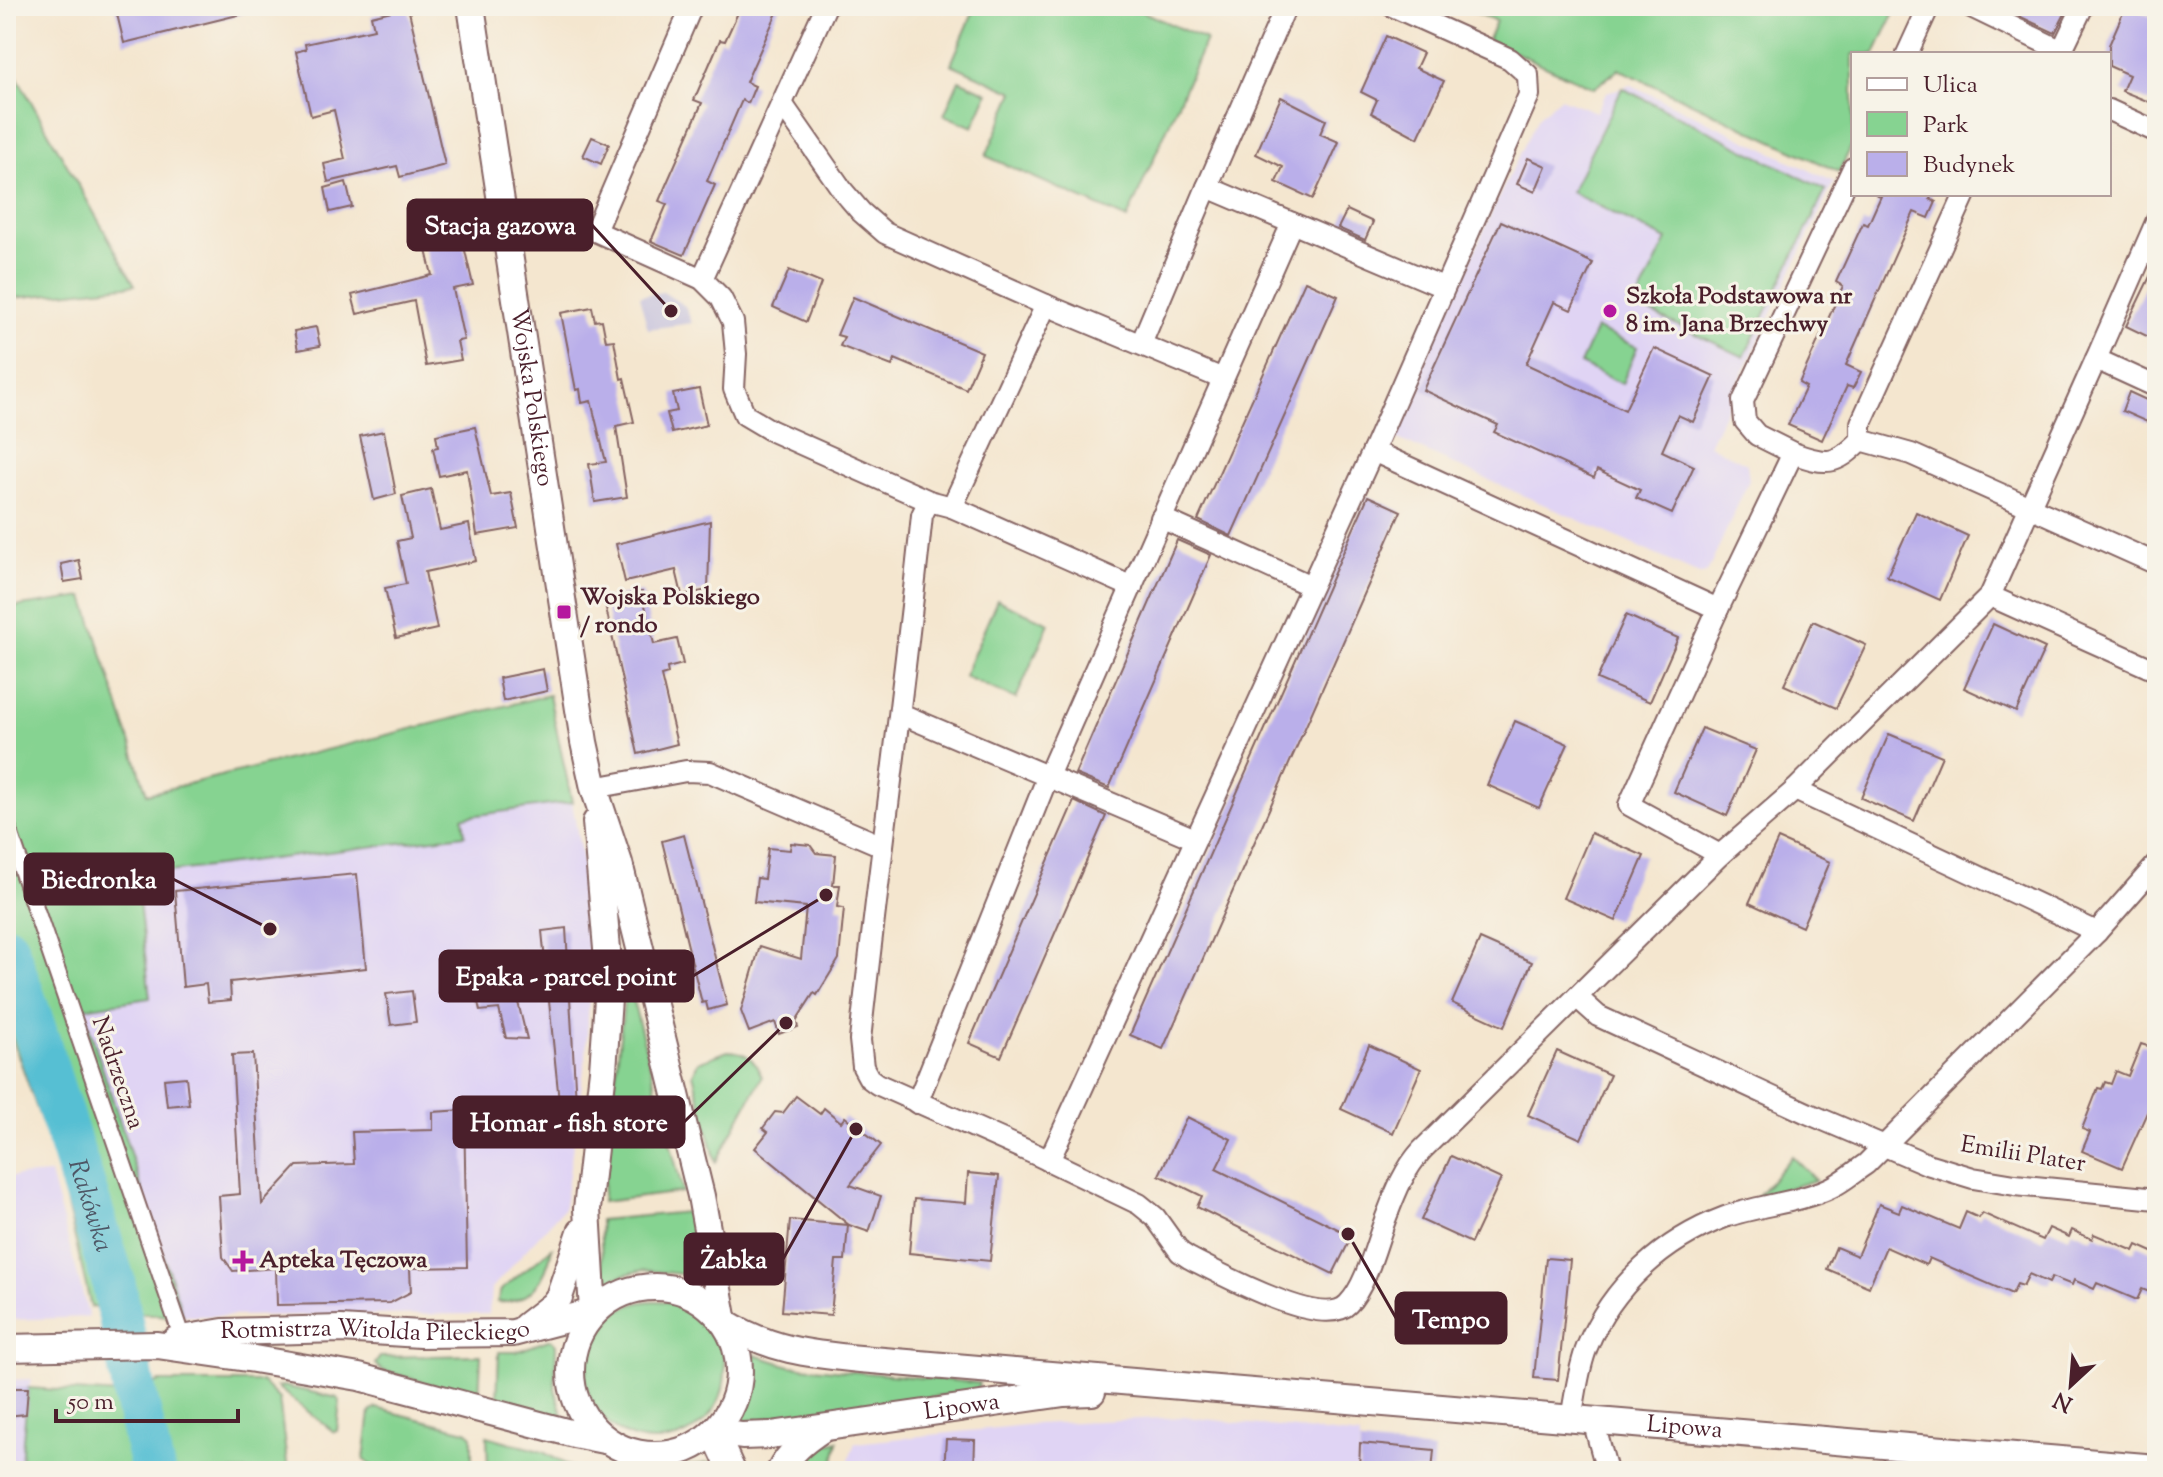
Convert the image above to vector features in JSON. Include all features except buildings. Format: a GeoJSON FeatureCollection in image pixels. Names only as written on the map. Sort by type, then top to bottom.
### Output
{"type":"FeatureCollection","features":[{"type":"Feature","properties":{"kind":"street","name":"Wojska Polskiego"},"geometry":{"type":"LineString","coordinates":[[471,6],[584,742],[594,788],[619,863],[701,1196],[724,1322]]}},
{"type":"Feature","properties":{"kind":"street"},"geometry":{"type":"LineString","coordinates":[[595,231],[692,6]]}},
{"type":"Feature","properties":{"kind":"street"},"geometry":{"type":"LineString","coordinates":[[702,279],[826,6]]}},
{"type":"Feature","properties":{"kind":"street"},"geometry":{"type":"LineString","coordinates":[[1141,344],[1286,6]]}},
{"type":"Feature","properties":{"kind":"street"},"geometry":{"type":"LineString","coordinates":[[1049,1161],[1373,451],[1529,95],[1528,75],[1510,59],[1392,6]]}},
{"type":"Feature","properties":{"kind":"street"},"geometry":{"type":"LineString","coordinates":[[1908,52],[1929,6]]}},
{"type":"Feature","properties":{"kind":"street"},"geometry":{"type":"LineString","coordinates":[[1969,6],[2061,52],[2083,6]]}},
{"type":"Feature","properties":{"kind":"street"},"geometry":{"type":"LineString","coordinates":[[783,105],[843,191],[885,233],[1223,379]]}},
{"type":"Feature","properties":{"kind":"street"},"geometry":{"type":"LineString","coordinates":[[2111,111],[2157,132]]}},
{"type":"Feature","properties":{"kind":"street"},"geometry":{"type":"LineString","coordinates":[[1851,172],[1743,401],[1745,421],[1757,435],[1820,462],[1838,460],[1861,440],[1861,423],[1964,196]]}},
{"type":"Feature","properties":{"kind":"street"},"geometry":{"type":"LineString","coordinates":[[1207,187],[1443,287]]}},
{"type":"Feature","properties":{"kind":"street"},"geometry":{"type":"LineString","coordinates":[[503,220],[540,219],[595,231],[702,279],[721,298],[733,322],[736,354],[734,389],[745,415],[772,431],[929,501],[952,507],[1132,587]]}},
{"type":"Feature","properties":{"kind":"street"},"geometry":{"type":"LineString","coordinates":[[929,501],[922,515],[901,714],[860,1040],[861,1058],[869,1078],[1139,1204],[1155,1217],[1180,1252],[1189,1258],[1278,1300],[1329,1313],[1346,1307],[1358,1290],[1409,1164],[1720,855],[1795,790],[1990,596],[2157,220]]}},
{"type":"Feature","properties":{"kind":"street"},"geometry":{"type":"LineString","coordinates":[[917,1103],[919,1091],[1048,776],[1292,223]]}},
{"type":"Feature","properties":{"kind":"street"},"geometry":{"type":"LineString","coordinates":[[952,507],[1046,305]]}},
{"type":"Feature","properties":{"kind":"street"},"geometry":{"type":"LineString","coordinates":[[2096,359],[2157,387]]}},
{"type":"Feature","properties":{"kind":"street"},"geometry":{"type":"LineString","coordinates":[[1861,440],[1911,454],[2157,564]]}},
{"type":"Feature","properties":{"kind":"street"},"geometry":{"type":"LineString","coordinates":[[1373,451],[1718,609]]}},
{"type":"Feature","properties":{"kind":"street"},"geometry":{"type":"LineString","coordinates":[[1720,855],[1629,805],[1793,453]]}},
{"type":"Feature","properties":{"kind":"street"},"geometry":{"type":"LineString","coordinates":[[1161,518],[1311,586]]}},
{"type":"Feature","properties":{"kind":"street"},"geometry":{"type":"LineString","coordinates":[[1990,596],[2157,671]]}},
{"type":"Feature","properties":{"kind":"street"},"geometry":{"type":"LineString","coordinates":[[901,714],[1195,839]]}},
{"type":"Feature","properties":{"kind":"street"},"geometry":{"type":"LineString","coordinates":[[594,788],[686,771],[710,772],[882,846]]}},
{"type":"Feature","properties":{"kind":"street","name":"Wojska Polskiego"},"geometry":{"type":"LineString","coordinates":[[593,1312],[587,1209],[608,999],[594,788]]}},
{"type":"Feature","properties":{"kind":"street"},"geometry":{"type":"LineString","coordinates":[[1795,790],[2097,932]]}},
{"type":"Feature","properties":{"kind":"street","name":"Nadrzeczna"},"geometry":{"type":"LineString","coordinates":[[6,823],[170,1342]]}},
{"type":"Feature","properties":{"kind":"street"},"geometry":{"type":"LineString","coordinates":[[1607,1471],[1582,1419],[1587,1348],[1604,1312],[1620,1289],[1683,1235],[1726,1217],[1833,1187],[1866,1164],[2097,932],[2157,864]]}},
{"type":"Feature","properties":{"kind":"street","name":"Emilii Plater"},"geometry":{"type":"LineString","coordinates":[[1578,998],[1598,1016],[1927,1164],[1973,1178],[2015,1185],[2156,1195]]}},
{"type":"Feature","properties":{"kind":"street"},"geometry":{"type":"LineString","coordinates":[[513,1333],[536,1321],[559,1297],[587,1209]]}},
{"type":"Feature","properties":{"kind":"street"},"geometry":{"type":"LineString","coordinates":[[604,1440],[625,1451],[648,1456],[672,1454],[695,1446],[714,1432],[729,1413],[737,1391],[739,1367],[735,1343],[724,1322],[706,1304],[685,1292],[661,1287],[636,1289],[613,1297],[593,1312],[579,1332],[571,1354],[570,1378],[575,1402],[587,1423],[604,1440],[621,1471]]}},
{"type":"Feature","properties":{"kind":"street","name":"Rotmistrza Witolda Pileckiego"},"geometry":{"type":"LineString","coordinates":[[6,1348],[170,1342],[223,1332],[341,1329],[420,1334],[513,1333],[593,1312]]}},
{"type":"Feature","properties":{"kind":"street","name":"Lipowa"},"geometry":{"type":"LineString","coordinates":[[724,1322],[748,1337],[794,1352],[2157,1468]]}},
{"type":"Feature","properties":{"kind":"street","name":"Rotmistrza Witolda Pileckiego"},"geometry":{"type":"LineString","coordinates":[[170,1342],[359,1377],[604,1440]]}},
{"type":"Feature","properties":{"kind":"street","name":"Lipowa"},"geometry":{"type":"LineString","coordinates":[[714,1432],[742,1436],[771,1435],[1064,1393],[1212,1389]]}},
{"type":"Feature","properties":{"kind":"street"},"geometry":{"type":"LineString","coordinates":[[780,1471],[801,1443],[825,1427]]}},
{"type":"Feature","properties":{"kind":"street"},"geometry":{"type":"LineString","coordinates":[[714,1432],[732,1471]]}},
{"type":"Feature","properties":{"kind":"shaded area","name":"Szkoła Podstawowa nr 8 im. Jana Brzechwy"},"geometry":{"type":"Polygon","coordinates":[[[1631,85],[1834,182],[1709,445],[1747,464],[1749,480],[1707,573],[1701,575],[1391,436],[1539,116],[1560,98],[1596,112],[1607,92],[1631,85]]]}},
{"type":"Feature","properties":{"kind":"shaded area"},"geometry":{"type":"Polygon","coordinates":[[[663,292],[685,306],[692,323],[648,329],[639,296],[663,292]]]}},
{"type":"Feature","properties":{"kind":"shaded area"},"geometry":{"type":"Polygon","coordinates":[[[572,802],[590,907],[590,981],[586,1054],[564,1208],[491,1289],[489,1314],[183,1316],[83,1007],[150,998],[136,876],[464,835],[462,817],[572,802]]]}},
{"type":"Feature","properties":{"kind":"shaded area"},"geometry":{"type":"Polygon","coordinates":[[[50,1174],[89,1317],[6,1320],[6,1177],[50,1174]]]}},
{"type":"Feature","properties":{"kind":"shaded area"},"geometry":{"type":"Polygon","coordinates":[[[32,1379],[28,1389],[20,1471],[6,1471],[6,1380],[32,1379]]]}},
{"type":"Feature","properties":{"kind":"shaded area"},"geometry":{"type":"Polygon","coordinates":[[[1186,1417],[1360,1436],[1358,1471],[845,1471],[855,1443],[1035,1424],[1186,1417]]]}},
{"type":"Feature","properties":{"kind":"green space"},"geometry":{"type":"Polygon","coordinates":[[[976,6],[1130,6],[1206,40],[1127,219],[986,156],[1014,92],[951,64],[976,6]]]}},
{"type":"Feature","properties":{"kind":"green space"},"geometry":{"type":"Polygon","coordinates":[[[1460,6],[1897,6],[1876,52],[1851,52],[1851,147],[1839,172],[1619,69],[1594,88],[1488,40],[1496,21],[1460,6]]]}},
{"type":"Feature","properties":{"kind":"green space"},"geometry":{"type":"Polygon","coordinates":[[[6,57],[20,82],[135,285],[6,299],[6,57]]]}},
{"type":"Feature","properties":{"kind":"green space"},"geometry":{"type":"Polygon","coordinates":[[[959,80],[988,93],[973,127],[944,115],[959,80]]]}},
{"type":"Feature","properties":{"kind":"green space"},"geometry":{"type":"Polygon","coordinates":[[[1622,88],[1826,190],[1744,357],[1635,305],[1667,240],[1571,192],[1622,88]]]}},
{"type":"Feature","properties":{"kind":"green space"},"geometry":{"type":"Polygon","coordinates":[[[1596,329],[1637,347],[1622,384],[1580,364],[1596,329]]]}},
{"type":"Feature","properties":{"kind":"green space"},"geometry":{"type":"Polygon","coordinates":[[[84,597],[147,794],[549,695],[572,802],[463,817],[465,835],[136,876],[150,998],[83,1008],[183,1316],[176,1317],[91,1307],[60,1174],[6,1021],[6,608],[84,597]]]}},
{"type":"Feature","properties":{"kind":"green space"},"geometry":{"type":"Polygon","coordinates":[[[997,600],[1049,623],[1016,699],[964,676],[997,600]]]}},
{"type":"Feature","properties":{"kind":"green space"},"geometry":{"type":"Polygon","coordinates":[[[625,991],[632,997],[683,1192],[602,1202],[625,991]]]}},
{"type":"Feature","properties":{"kind":"green space"},"geometry":{"type":"Polygon","coordinates":[[[728,1051],[750,1058],[762,1077],[716,1162],[693,1074],[698,1062],[728,1051]]]}},
{"type":"Feature","properties":{"kind":"green space"},"geometry":{"type":"Polygon","coordinates":[[[1792,1156],[1816,1180],[1757,1197],[1792,1156]]]}},
{"type":"Feature","properties":{"kind":"green space"},"geometry":{"type":"Polygon","coordinates":[[[687,1212],[702,1270],[699,1276],[643,1270],[603,1284],[600,1220],[687,1212]]]}},
{"type":"Feature","properties":{"kind":"green space"},"geometry":{"type":"Polygon","coordinates":[[[552,1248],[541,1279],[528,1294],[509,1302],[497,1302],[501,1290],[552,1248]]]}},
{"type":"Feature","properties":{"kind":"green space"},"geometry":{"type":"Polygon","coordinates":[[[655,1301],[682,1307],[704,1322],[719,1344],[725,1371],[719,1398],[704,1420],[682,1435],[655,1441],[628,1435],[606,1420],[591,1398],[585,1371],[591,1344],[606,1322],[628,1307],[655,1301]]]}},
{"type":"Feature","properties":{"kind":"green space"},"geometry":{"type":"Polygon","coordinates":[[[551,1339],[556,1344],[555,1389],[563,1415],[559,1417],[497,1401],[499,1352],[516,1352],[551,1339]]]}},
{"type":"Feature","properties":{"kind":"green space"},"geometry":{"type":"Polygon","coordinates":[[[481,1355],[479,1398],[381,1370],[375,1364],[380,1357],[481,1355]]]}},
{"type":"Feature","properties":{"kind":"green space"},"geometry":{"type":"Polygon","coordinates":[[[755,1355],[790,1366],[979,1383],[978,1391],[738,1422],[752,1385],[751,1357],[755,1355]]]}},
{"type":"Feature","properties":{"kind":"green space"},"geometry":{"type":"Polygon","coordinates":[[[159,1382],[262,1382],[279,1399],[288,1471],[20,1471],[28,1388],[134,1395],[159,1382]]]}},
{"type":"Feature","properties":{"kind":"green space"},"geometry":{"type":"Polygon","coordinates":[[[277,1387],[338,1398],[337,1431],[334,1432],[277,1387]]]}},
{"type":"Feature","properties":{"kind":"green space"},"geometry":{"type":"Polygon","coordinates":[[[376,1408],[466,1431],[472,1436],[472,1471],[377,1471],[364,1459],[370,1412],[376,1408]]]}},
{"type":"Feature","properties":{"kind":"green space"},"geometry":{"type":"Polygon","coordinates":[[[487,1436],[543,1452],[578,1471],[488,1471],[487,1436]]]}},
{"type":"Feature","properties":{"kind":"green space"},"geometry":{"type":"Polygon","coordinates":[[[838,1441],[832,1471],[791,1471],[814,1448],[838,1441]]]}},
{"type":"Feature","properties":{"kind":"green space"},"geometry":{"type":"Polygon","coordinates":[[[716,1462],[719,1471],[635,1471],[635,1469],[664,1469],[716,1462]]]}},
{"type":"Feature","properties":{"kind":"waterway","name":"Rakówka"},"geometry":{"type":"LineString","coordinates":[[6,947],[113,1280],[153,1471]]}},
{"type":"Feature","properties":{"kind":"place","name":"Stacja gazowa"},"geometry":{"type":"Point","coordinates":[671,311]}},
{"type":"Feature","properties":{"kind":"place","name":"Szkoła Podstawowa nr 8 im. Jana Brzechwy"},"geometry":{"type":"Point","coordinates":[1610,311]}},
{"type":"Feature","properties":{"kind":"place","name":"Wojska Polskiego / rondo"},"geometry":{"type":"Point","coordinates":[564,612]}},
{"type":"Feature","properties":{"kind":"place","name":"Epaka - parcel point"},"geometry":{"type":"Point","coordinates":[826,895]}},
{"type":"Feature","properties":{"kind":"place","name":"Biedronka"},"geometry":{"type":"Point","coordinates":[270,929]}},
{"type":"Feature","properties":{"kind":"place","name":"Homar - fish store"},"geometry":{"type":"Point","coordinates":[786,1023]}},
{"type":"Feature","properties":{"kind":"place","name":"Żabka"},"geometry":{"type":"Point","coordinates":[856,1129]}},
{"type":"Feature","properties":{"kind":"place","name":"Tempo"},"geometry":{"type":"Point","coordinates":[1348,1234]}},
{"type":"Feature","properties":{"kind":"place","name":"Apteka Tęczowa"},"geometry":{"type":"Point","coordinates":[243,1261]}}]}
